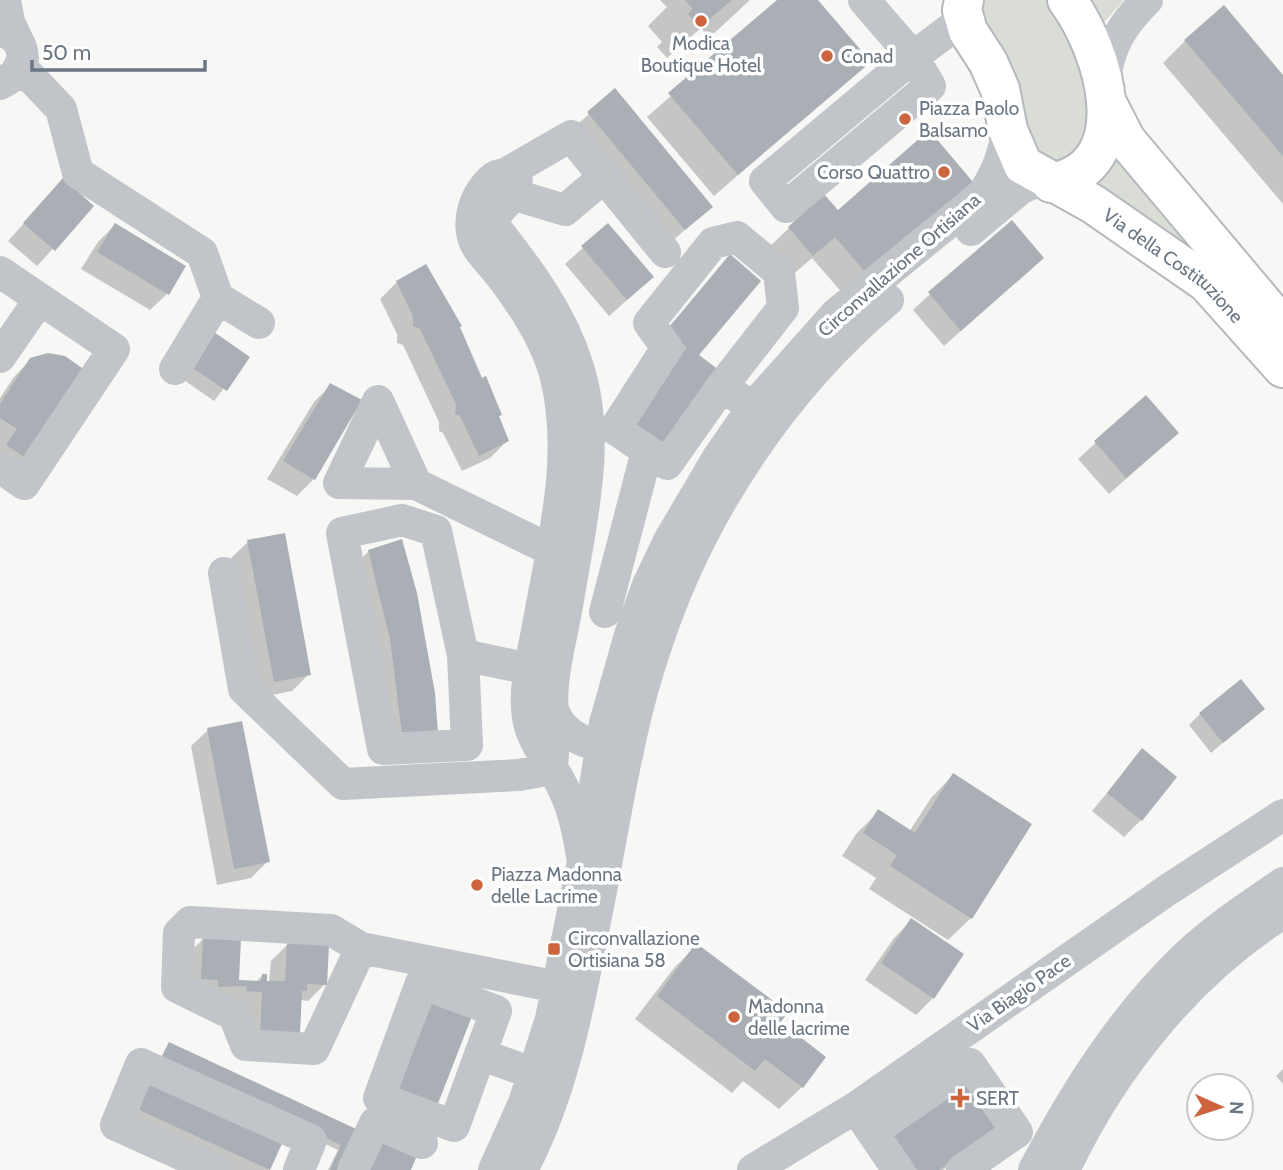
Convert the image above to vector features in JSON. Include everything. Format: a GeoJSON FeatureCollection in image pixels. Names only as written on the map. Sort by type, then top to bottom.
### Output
{"type":"FeatureCollection","features":[{"type":"Feature","properties":{"kind":"main road"},"geometry":{"type":"LineString","coordinates":[[1047,180],[1068,179],[1095,156],[1104,139],[1105,92],[1092,45],[1067,0]]}},
{"type":"Feature","properties":{"kind":"main road","name":"Via della Costituzione"},"geometry":{"type":"LineString","coordinates":[[960,13],[1000,89],[1008,130],[1023,165],[1093,204],[1207,283],[1283,368]]}},
{"type":"Feature","properties":{"kind":"main road","name":"Via della Costituzione"},"geometry":{"type":"LineString","coordinates":[[1105,92],[1126,140],[1283,327]]}},
{"type":"Feature","properties":{"kind":"street"},"geometry":{"type":"LineString","coordinates":[[5,0],[9,22],[8,64],[61,109],[78,173],[202,253],[219,298],[259,323]]}},
{"type":"Feature","properties":{"kind":"street"},"geometry":{"type":"LineString","coordinates":[[864,0],[913,57],[930,86],[786,207],[765,181],[913,57],[960,13]]}},
{"type":"Feature","properties":{"kind":"street"},"geometry":{"type":"LineString","coordinates":[[1105,92],[1111,45],[1147,0]]}},
{"type":"Feature","properties":{"kind":"street","name":"Circonvallazione Ortisiana"},"geometry":{"type":"LineString","coordinates":[[763,415],[836,314],[982,195],[995,177],[1008,130]]}},
{"type":"Feature","properties":{"kind":"street"},"geometry":{"type":"LineString","coordinates":[[583,862],[574,816],[555,773],[534,742],[528,726],[526,707],[563,477],[575,439],[584,391],[568,341],[540,287],[494,226],[483,218],[497,209],[511,184],[571,136],[665,252]]}},
{"type":"Feature","properties":{"kind":"street"},"geometry":{"type":"LineString","coordinates":[[511,184],[565,210],[604,177]]}},
{"type":"Feature","properties":{"kind":"street","name":"Circonvallazione Ortisiana"},"geometry":{"type":"LineString","coordinates":[[522,1170],[563,1067],[581,993],[606,792],[602,740],[648,585],[713,466],[763,415],[855,327],[1020,189],[1047,180]]}},
{"type":"Feature","properties":{"kind":"street"},"geometry":{"type":"LineString","coordinates":[[737,237],[779,272],[783,308],[722,386],[667,464],[615,429],[667,348],[649,324],[713,243],[737,237]]}},
{"type":"Feature","properties":{"kind":"street"},"geometry":{"type":"LineString","coordinates":[[0,272],[114,349],[24,484],[0,467]]}},
{"type":"Feature","properties":{"kind":"street"},"geometry":{"type":"LineString","coordinates":[[176,369],[219,298]]}},
{"type":"Feature","properties":{"kind":"street"},"geometry":{"type":"LineString","coordinates":[[0,357],[40,299]]}},
{"type":"Feature","properties":{"kind":"street"},"geometry":{"type":"LineString","coordinates":[[722,386],[763,415]]}},
{"type":"Feature","properties":{"kind":"street"},"geometry":{"type":"LineString","coordinates":[[575,439],[587,480],[552,702],[557,722],[602,740]]}},
{"type":"Feature","properties":{"kind":"street"},"geometry":{"type":"LineString","coordinates":[[605,612],[647,451]]}},
{"type":"Feature","properties":{"kind":"street"},"geometry":{"type":"LineString","coordinates":[[416,484],[551,550]]}},
{"type":"Feature","properties":{"kind":"street"},"geometry":{"type":"LineString","coordinates":[[402,520],[436,531],[463,655],[467,745],[383,748],[342,533],[402,520]]}},
{"type":"Feature","properties":{"kind":"street"},"geometry":{"type":"LineString","coordinates":[[224,573],[244,689],[343,784],[555,773]]}},
{"type":"Feature","properties":{"kind":"street"},"geometry":{"type":"LineString","coordinates":[[463,655],[530,669]]}},
{"type":"Feature","properties":{"kind":"street"},"geometry":{"type":"LineString","coordinates":[[602,740],[558,744],[553,752],[555,773],[565,782],[606,792]]}},
{"type":"Feature","properties":{"kind":"street","name":"Circonvallazione Ortisiana"},"geometry":{"type":"LineString","coordinates":[[494,1170],[535,1074],[558,988],[583,862],[606,792]]}},
{"type":"Feature","properties":{"kind":"street","name":"Via Biagio Pace"},"geometry":{"type":"LineString","coordinates":[[753,1170],[863,1120],[1169,889],[1283,815]]}},
{"type":"Feature","properties":{"kind":"street"},"geometry":{"type":"LineString","coordinates":[[1034,1170],[1090,1071],[1151,991],[1186,955],[1283,883]]}},
{"type":"Feature","properties":{"kind":"street"},"geometry":{"type":"LineString","coordinates":[[1063,1170],[1100,1102],[1178,999],[1224,956],[1283,912]]}},
{"type":"Feature","properties":{"kind":"street"},"geometry":{"type":"LineString","coordinates":[[361,948],[314,1049],[246,1045],[234,1015],[177,987],[179,933],[190,922],[331,930],[361,948],[558,988]]}},
{"type":"Feature","properties":{"kind":"street"},"geometry":{"type":"LineString","coordinates":[[421,983],[496,1011],[480,1054],[454,1126],[379,1098],[421,983]]}},
{"type":"Feature","properties":{"kind":"street"},"geometry":{"type":"LineString","coordinates":[[480,1054],[535,1074]]}},
{"type":"Feature","properties":{"kind":"street"},"geometry":{"type":"LineString","coordinates":[[216,1170],[116,1125],[141,1064],[311,1140],[299,1170]]}},
{"type":"Feature","properties":{"kind":"street"},"geometry":{"type":"LineString","coordinates":[[898,1170],[863,1120],[970,1064],[1017,1132],[962,1170]]}},
{"type":"Feature","properties":{"kind":"street"},"geometry":{"type":"LineString","coordinates":[[353,1170],[375,1123],[422,1143]]}},
{"type":"Feature","properties":{"kind":"shaded area"},"geometry":{"type":"Polygon","coordinates":[[[976,0],[1052,0],[1087,72],[1091,135],[1070,163],[1041,164],[974,13],[976,0]]]}},
{"type":"Feature","properties":{"kind":"shaded area"},"geometry":{"type":"Polygon","coordinates":[[[1081,0],[1124,0],[1098,29],[1081,0]]]}},
{"type":"Feature","properties":{"kind":"shaded area"},"geometry":{"type":"Polygon","coordinates":[[[1115,146],[1209,270],[1086,185],[1115,146]]]}},
{"type":"Feature","properties":{"kind":"building","name":"Modica Boutique Hotel"},"geometry":{"type":"Polygon","coordinates":[[[685,0],[732,0],[700,27],[688,14],[693,9],[685,0]]]}},
{"type":"Feature","properties":{"kind":"building"},"geometry":{"type":"Polygon","coordinates":[[[777,0],[818,0],[871,62],[738,175],[668,93],[777,0]]]}},
{"type":"Feature","properties":{"kind":"building"},"geometry":{"type":"Polygon","coordinates":[[[1224,5],[1283,75],[1283,156],[1184,40],[1224,5]]]}},
{"type":"Feature","properties":{"kind":"building"},"geometry":{"type":"Polygon","coordinates":[[[615,88],[713,207],[685,230],[587,112],[615,88]]]}},
{"type":"Feature","properties":{"kind":"building"},"geometry":{"type":"Polygon","coordinates":[[[929,130],[973,182],[867,274],[835,237],[813,256],[788,227],[824,194],[838,210],[929,130]]]}},
{"type":"Feature","properties":{"kind":"building"},"geometry":{"type":"Polygon","coordinates":[[[63,178],[94,206],[55,251],[23,223],[63,178]]]}},
{"type":"Feature","properties":{"kind":"building"},"geometry":{"type":"Polygon","coordinates":[[[1012,220],[1044,258],[961,331],[928,292],[1012,220]]]}},
{"type":"Feature","properties":{"kind":"building"},"geometry":{"type":"Polygon","coordinates":[[[115,223],[186,266],[169,295],[97,252],[115,223]]]}},
{"type":"Feature","properties":{"kind":"building"},"geometry":{"type":"Polygon","coordinates":[[[608,223],[654,277],[627,300],[581,246],[608,223]]]}},
{"type":"Feature","properties":{"kind":"building"},"geometry":{"type":"Polygon","coordinates":[[[730,254],[761,281],[699,355],[719,370],[664,450],[631,429],[687,347],[666,331],[730,254]]]}},
{"type":"Feature","properties":{"kind":"building"},"geometry":{"type":"Polygon","coordinates":[[[426,264],[462,326],[460,327],[482,378],[486,376],[502,415],[499,416],[509,441],[479,456],[460,416],[455,414],[456,404],[420,329],[413,326],[413,316],[396,281],[426,264]]]}},
{"type":"Feature","properties":{"kind":"building"},"geometry":{"type":"Polygon","coordinates":[[[211,330],[250,357],[227,391],[188,365],[211,330]]]}},
{"type":"Feature","properties":{"kind":"building"},"geometry":{"type":"Polygon","coordinates":[[[48,353],[65,356],[85,370],[27,459],[6,445],[17,429],[0,418],[0,404],[30,358],[48,353]]]}},
{"type":"Feature","properties":{"kind":"building"},"geometry":{"type":"Polygon","coordinates":[[[330,383],[362,400],[315,480],[283,461],[330,383]]]}},
{"type":"Feature","properties":{"kind":"building"},"geometry":{"type":"Polygon","coordinates":[[[1146,395],[1179,433],[1126,478],[1094,441],[1146,395]]]}},
{"type":"Feature","properties":{"kind":"building"},"geometry":{"type":"Polygon","coordinates":[[[285,533],[311,675],[274,682],[247,540],[285,533]]]}},
{"type":"Feature","properties":{"kind":"building"},"geometry":{"type":"Polygon","coordinates":[[[402,539],[417,593],[435,693],[438,733],[402,735],[390,639],[368,550],[402,539]]]}},
{"type":"Feature","properties":{"kind":"building"},"geometry":{"type":"Polygon","coordinates":[[[1241,679],[1265,709],[1223,743],[1199,713],[1241,679]]]}},
{"type":"Feature","properties":{"kind":"building"},"geometry":{"type":"Polygon","coordinates":[[[242,721],[270,862],[234,869],[207,728],[242,721]]]}},
{"type":"Feature","properties":{"kind":"building"},"geometry":{"type":"Polygon","coordinates":[[[1142,748],[1177,777],[1142,821],[1107,793],[1142,748]]]}},
{"type":"Feature","properties":{"kind":"building"},"geometry":{"type":"Polygon","coordinates":[[[953,773],[1032,824],[972,919],[890,866],[897,855],[863,833],[878,809],[915,833],[953,773]]]}},
{"type":"Feature","properties":{"kind":"building"},"geometry":{"type":"Polygon","coordinates":[[[911,918],[964,954],[934,999],[881,963],[911,918]]]}},
{"type":"Feature","properties":{"kind":"building"},"geometry":{"type":"Polygon","coordinates":[[[203,937],[241,939],[239,980],[261,981],[262,974],[267,974],[267,981],[285,981],[287,942],[329,945],[327,985],[307,984],[307,991],[302,991],[300,1034],[260,1032],[262,992],[246,991],[247,986],[218,987],[218,980],[201,979],[203,937]]]}},
{"type":"Feature","properties":{"kind":"building","name":"Madonna delle lacrime"},"geometry":{"type":"Polygon","coordinates":[[[696,943],[788,1012],[781,1022],[826,1057],[803,1088],[765,1059],[755,1071],[657,996],[696,943]]]}},
{"type":"Feature","properties":{"kind":"building"},"geometry":{"type":"Polygon","coordinates":[[[435,996],[474,1011],[437,1106],[398,1090],[435,996]]]}},
{"type":"Feature","properties":{"kind":"building"},"geometry":{"type":"Polygon","coordinates":[[[169,1042],[367,1134],[350,1170],[330,1170],[341,1145],[160,1060],[169,1042]]]}},
{"type":"Feature","properties":{"kind":"building","name":"SERT"},"geometry":{"type":"Polygon","coordinates":[[[969,1072],[1005,1123],[939,1170],[917,1170],[888,1129],[969,1072]]]}},
{"type":"Feature","properties":{"kind":"building"},"geometry":{"type":"Polygon","coordinates":[[[153,1075],[285,1137],[270,1170],[137,1109],[153,1075]]]}},
{"type":"Feature","properties":{"kind":"building"},"geometry":{"type":"Polygon","coordinates":[[[382,1142],[416,1158],[411,1170],[369,1170],[382,1142]]]}},
{"type":"Feature","properties":{"kind":"place","name":"Modica Boutique Hotel"},"geometry":{"type":"Point","coordinates":[701,21]}},
{"type":"Feature","properties":{"kind":"place","name":"Conad"},"geometry":{"type":"Point","coordinates":[827,56]}},
{"type":"Feature","properties":{"kind":"place","name":"Piazza Paolo Balsamo"},"geometry":{"type":"Point","coordinates":[905,119]}},
{"type":"Feature","properties":{"kind":"place","name":"Corso Quattro"},"geometry":{"type":"Point","coordinates":[944,172]}},
{"type":"Feature","properties":{"kind":"place","name":"Piazza Madonna delle Lacrime"},"geometry":{"type":"Point","coordinates":[477,885]}},
{"type":"Feature","properties":{"kind":"place","name":"Circonvallazione Ortisiana 58"},"geometry":{"type":"Point","coordinates":[554,949]}},
{"type":"Feature","properties":{"kind":"place","name":"Madonna delle lacrime"},"geometry":{"type":"Point","coordinates":[734,1017]}},
{"type":"Feature","properties":{"kind":"place","name":"SERT"},"geometry":{"type":"Point","coordinates":[960,1098]}}]}
